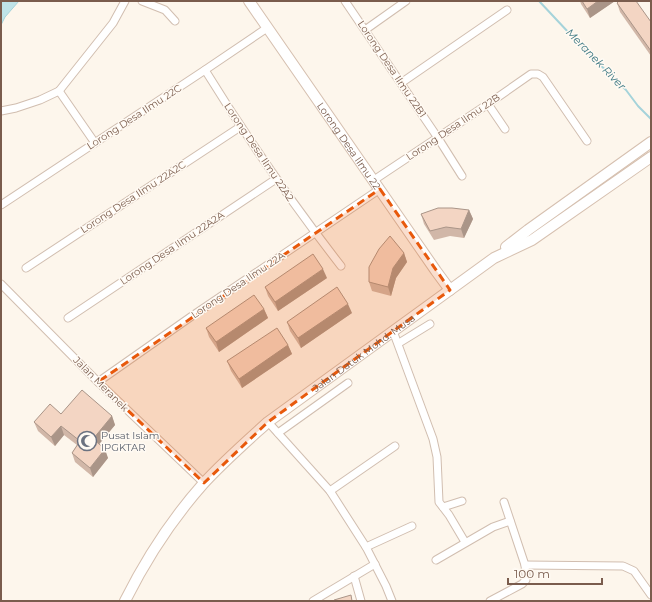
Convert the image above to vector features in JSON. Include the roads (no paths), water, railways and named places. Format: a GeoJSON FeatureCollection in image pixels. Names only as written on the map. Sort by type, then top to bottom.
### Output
{"type":"FeatureCollection","features":[{"type":"Feature","properties":{"kind":"main road","name":"Lorong Desa Ilmu 22"},"geometry":{"type":"LineString","coordinates":[[249,1],[266,28],[450,290]]}},
{"type":"Feature","properties":{"kind":"main road","name":"Jalan Datuk Mohd. Musa"},"geometry":{"type":"LineString","coordinates":[[125,601],[135,581],[163,535],[204,483],[268,422],[450,290],[528,230],[651,142]]}},
{"type":"Feature","properties":{"kind":"main road","name":"Jalan Datuk Mohd. Musa"},"geometry":{"type":"LineString","coordinates":[[497,255],[532,240],[651,157]]}},
{"type":"Feature","properties":{"kind":"street"},"geometry":{"type":"LineString","coordinates":[[1,110],[16,108],[40,100],[59,91],[112,23],[125,1]]}},
{"type":"Feature","properties":{"kind":"street"},"geometry":{"type":"LineString","coordinates":[[142,1],[165,10],[175,21]]}},
{"type":"Feature","properties":{"kind":"street","name":"Lorong Desa Ilmu 22B1"},"geometry":{"type":"LineString","coordinates":[[345,1],[462,176]]}},
{"type":"Feature","properties":{"kind":"street"},"geometry":{"type":"LineString","coordinates":[[365,30],[406,1]]}},
{"type":"Feature","properties":{"kind":"street"},"geometry":{"type":"LineString","coordinates":[[401,83],[506,10]]}},
{"type":"Feature","properties":{"kind":"street","name":"Lorong Desa Ilmu 22C"},"geometry":{"type":"LineString","coordinates":[[1,205],[266,28]]}},
{"type":"Feature","properties":{"kind":"street","name":"Lorong Desa Ilmu 22A2"},"geometry":{"type":"LineString","coordinates":[[205,70],[240,127],[276,179],[341,266]]}},
{"type":"Feature","properties":{"kind":"street","name":"Lorong Desa Ilmu 22B"},"geometry":{"type":"LineString","coordinates":[[374,180],[532,74],[538,74],[543,77],[587,141]]}},
{"type":"Feature","properties":{"kind":"street"},"geometry":{"type":"LineString","coordinates":[[59,91],[95,143]]}},
{"type":"Feature","properties":{"kind":"street"},"geometry":{"type":"LineString","coordinates":[[488,104],[505,129]]}},
{"type":"Feature","properties":{"kind":"street","name":"Lorong Desa Ilmu 22A2C"},"geometry":{"type":"LineString","coordinates":[[26,268],[240,127]]}},
{"type":"Feature","properties":{"kind":"street","name":"Lorong Desa Ilmu 22A2A"},"geometry":{"type":"LineString","coordinates":[[68,318],[276,179]]}},
{"type":"Feature","properties":{"kind":"street","name":"Lorong Desa Ilmu 22A"},"geometry":{"type":"LineString","coordinates":[[98,382],[192,316],[380,189]]}},
{"type":"Feature","properties":{"kind":"street","name":"Jalan Meranek"},"geometry":{"type":"LineString","coordinates":[[1,284],[98,382],[204,483]]}},
{"type":"Feature","properties":{"kind":"street"},"geometry":{"type":"LineString","coordinates":[[399,344],[430,324]]}},
{"type":"Feature","properties":{"kind":"street"},"geometry":{"type":"LineString","coordinates":[[393,331],[433,439],[437,457],[438,499],[465,542]]}},
{"type":"Feature","properties":{"kind":"street"},"geometry":{"type":"LineString","coordinates":[[278,433],[348,383]]}},
{"type":"Feature","properties":{"kind":"street"},"geometry":{"type":"LineString","coordinates":[[268,422],[330,491],[366,547],[392,601]]}},
{"type":"Feature","properties":{"kind":"street"},"geometry":{"type":"LineString","coordinates":[[330,491],[395,446]]}},
{"type":"Feature","properties":{"kind":"street"},"geometry":{"type":"LineString","coordinates":[[443,508],[462,501]]}},
{"type":"Feature","properties":{"kind":"street"},"geometry":{"type":"LineString","coordinates":[[490,601],[522,584],[526,580],[525,565],[504,502]]}},
{"type":"Feature","properties":{"kind":"street"},"geometry":{"type":"LineString","coordinates":[[436,560],[493,527],[510,522]]}},
{"type":"Feature","properties":{"kind":"street"},"geometry":{"type":"LineString","coordinates":[[366,547],[412,526]]}},
{"type":"Feature","properties":{"kind":"street"},"geometry":{"type":"LineString","coordinates":[[313,601],[375,564]]}},
{"type":"Feature","properties":{"kind":"street"},"geometry":{"type":"LineString","coordinates":[[525,565],[623,566],[634,572],[651,595]]}},
{"type":"Feature","properties":{"kind":"street"},"geometry":{"type":"LineString","coordinates":[[354,576],[361,601]]}},
{"type":"Feature","properties":{"kind":"water"},"geometry":{"type":"Polygon","coordinates":[[[1,1],[19,1],[5,17],[1,25],[1,1]]]}},
{"type":"Feature","properties":{"kind":"waterway","name":"Meranek River"},"geometry":{"type":"LineString","coordinates":[[539,1],[585,50],[626,90],[638,106],[651,119]]}},
{"type":"Feature","properties":{"kind":"place","name":"Pusat Islam IPGKTAR"},"geometry":{"type":"Point","coordinates":[87,441]}}]}
